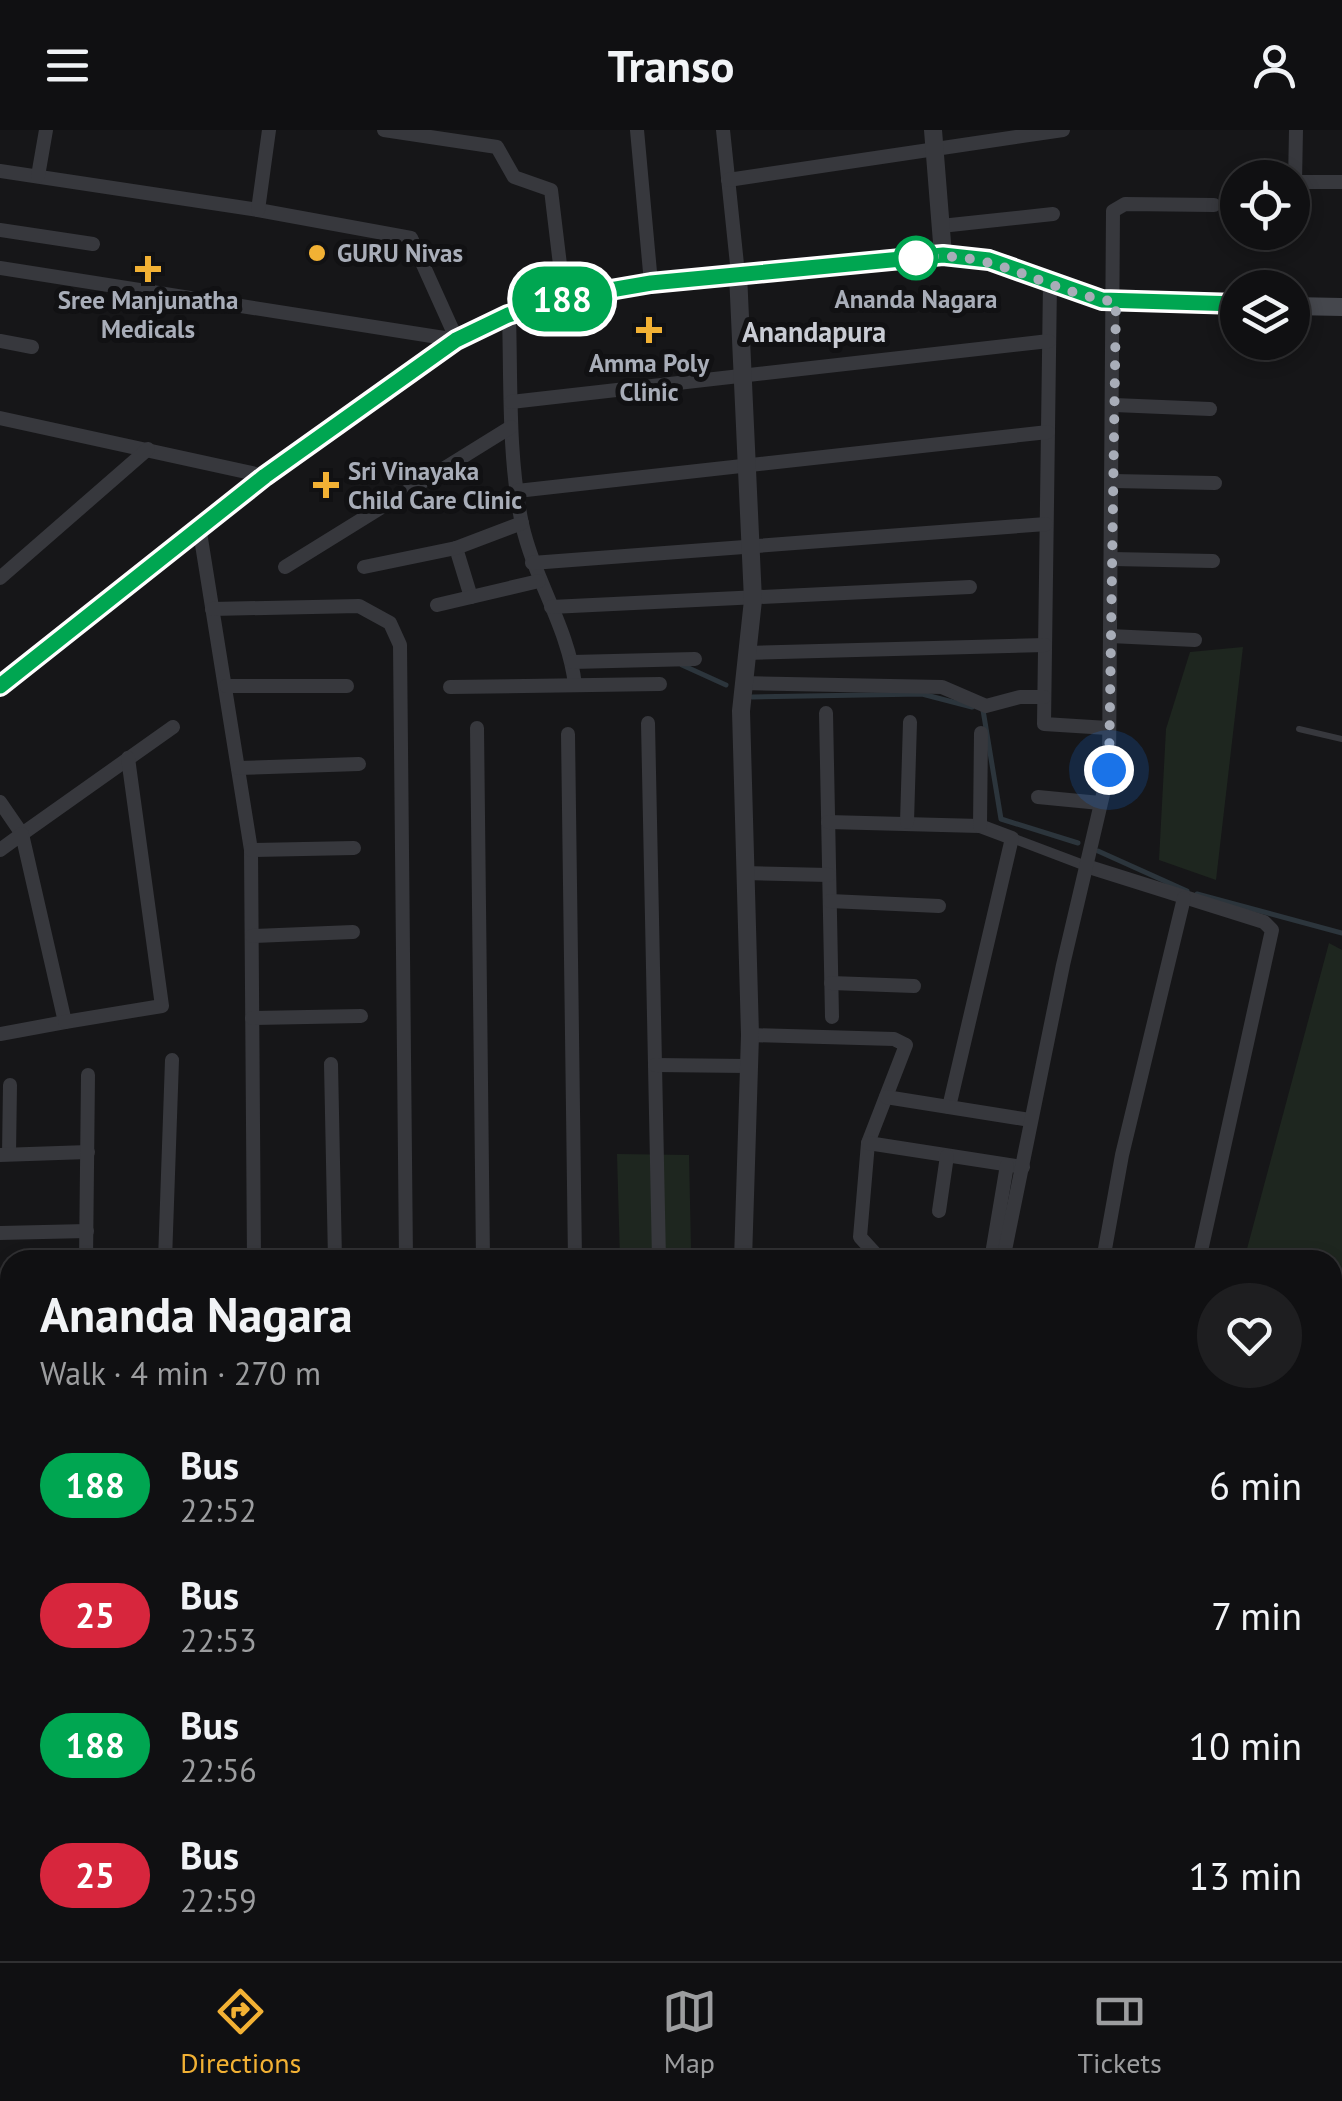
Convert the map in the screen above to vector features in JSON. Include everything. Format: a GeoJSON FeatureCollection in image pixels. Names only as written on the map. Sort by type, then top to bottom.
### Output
{"type":"FeatureCollection","features":[{"type":"Feature","properties":{"kind":"main road"},"geometry":{"type":"LineString","coordinates":[[0,686],[265,476],[456,340],[508,315],[564,298],[651,283],[943,255],[989,260],[1116,302],[1220,304]]}},
{"type":"Feature","properties":{"kind":"main road"},"geometry":{"type":"LineString","coordinates":[[1310,306],[1342,307]]}},
{"type":"Feature","properties":{"kind":"street"},"geometry":{"type":"LineString","coordinates":[[38,176],[46,130]]}},
{"type":"Feature","properties":{"kind":"street"},"geometry":{"type":"LineString","coordinates":[[258,210],[268,130]]}},
{"type":"Feature","properties":{"kind":"street"},"geometry":{"type":"LineString","coordinates":[[384,130],[497,147],[514,177],[552,190],[564,298]]}},
{"type":"Feature","properties":{"kind":"street"},"geometry":{"type":"LineString","coordinates":[[637,130],[651,283]]}},
{"type":"Feature","properties":{"kind":"street"},"geometry":{"type":"LineString","coordinates":[[723,130],[738,274],[752,546],[752,600],[743,683],[750,1036],[742,1250]]}},
{"type":"Feature","properties":{"kind":"street"},"geometry":{"type":"LineString","coordinates":[[728,180],[934,140],[1063,130]]}},
{"type":"Feature","properties":{"kind":"street"},"geometry":{"type":"LineString","coordinates":[[1296,130],[1295,182],[1342,182]]}},
{"type":"Feature","properties":{"kind":"street"},"geometry":{"type":"LineString","coordinates":[[934,140],[943,255]]}},
{"type":"Feature","properties":{"kind":"street"},"geometry":{"type":"LineString","coordinates":[[0,172],[258,210],[410,238],[456,340]]}},
{"type":"Feature","properties":{"kind":"street"},"geometry":{"type":"LineString","coordinates":[[1005,1250],[1030,1120],[1109,770],[1116,302],[1113,218],[1118,205],[1214,204]]}},
{"type":"Feature","properties":{"kind":"street"},"geometry":{"type":"LineString","coordinates":[[941,226],[1052,214]]}},
{"type":"Feature","properties":{"kind":"street"},"geometry":{"type":"LineString","coordinates":[[0,230],[93,244]]}},
{"type":"Feature","properties":{"kind":"street"},"geometry":{"type":"LineString","coordinates":[[0,268],[456,340]]}},
{"type":"Feature","properties":{"kind":"street"},"geometry":{"type":"LineString","coordinates":[[1050,282],[1044,724],[1108,728]]}},
{"type":"Feature","properties":{"kind":"street"},"geometry":{"type":"LineString","coordinates":[[508,315],[511,427],[522,523],[532,564],[572,662],[574,685]]}},
{"type":"Feature","properties":{"kind":"street"},"geometry":{"type":"LineString","coordinates":[[0,341],[32,347]]}},
{"type":"Feature","properties":{"kind":"street"},"geometry":{"type":"LineString","coordinates":[[511,402],[1049,341]]}},
{"type":"Feature","properties":{"kind":"street"},"geometry":{"type":"LineString","coordinates":[[1114,405],[1210,409]]}},
{"type":"Feature","properties":{"kind":"street"},"geometry":{"type":"LineString","coordinates":[[0,418],[265,476]]}},
{"type":"Feature","properties":{"kind":"street"},"geometry":{"type":"LineString","coordinates":[[285,567],[511,427]]}},
{"type":"Feature","properties":{"kind":"street"},"geometry":{"type":"LineString","coordinates":[[517,491],[1048,432]]}},
{"type":"Feature","properties":{"kind":"street"},"geometry":{"type":"LineString","coordinates":[[1,574],[148,449]]}},
{"type":"Feature","properties":{"kind":"street"},"geometry":{"type":"LineString","coordinates":[[1113,481],[1214,483]]}},
{"type":"Feature","properties":{"kind":"street"},"geometry":{"type":"LineString","coordinates":[[364,566],[456,548],[522,523]]}},
{"type":"Feature","properties":{"kind":"street"},"geometry":{"type":"LineString","coordinates":[[532,564],[1046,524]]}},
{"type":"Feature","properties":{"kind":"street"},"geometry":{"type":"LineString","coordinates":[[199,526],[251,850],[254,1250]]}},
{"type":"Feature","properties":{"kind":"street"},"geometry":{"type":"LineString","coordinates":[[456,548],[472,597]]}},
{"type":"Feature","properties":{"kind":"street"},"geometry":{"type":"LineString","coordinates":[[1112,559],[1213,561]]}},
{"type":"Feature","properties":{"kind":"street"},"geometry":{"type":"LineString","coordinates":[[437,605],[539,581]]}},
{"type":"Feature","properties":{"kind":"street"},"geometry":{"type":"LineString","coordinates":[[551,608],[970,587]]}},
{"type":"Feature","properties":{"kind":"street"},"geometry":{"type":"LineString","coordinates":[[212,609],[360,606],[390,623],[400,645],[406,1250]]}},
{"type":"Feature","properties":{"kind":"street"},"geometry":{"type":"LineString","coordinates":[[1110,636],[1195,640]]}},
{"type":"Feature","properties":{"kind":"street"},"geometry":{"type":"LineString","coordinates":[[746,653],[1045,645]]}},
{"type":"Feature","properties":{"kind":"street"},"geometry":{"type":"LineString","coordinates":[[572,662],[696,659]]}},
{"type":"Feature","properties":{"kind":"street"},"geometry":{"type":"LineString","coordinates":[[743,683],[942,687],[986,706],[1020,697],[1044,697]]}},
{"type":"Feature","properties":{"kind":"street"},"geometry":{"type":"LineString","coordinates":[[450,687],[660,684]]}},
{"type":"Feature","properties":{"kind":"street"},"geometry":{"type":"LineString","coordinates":[[226,686],[347,686]]}},
{"type":"Feature","properties":{"kind":"street"},"geometry":{"type":"LineString","coordinates":[[826,713],[832,1017]]}},
{"type":"Feature","properties":{"kind":"street"},"geometry":{"type":"LineString","coordinates":[[907,822],[910,722]]}},
{"type":"Feature","properties":{"kind":"street"},"geometry":{"type":"LineString","coordinates":[[648,723],[659,1250]]}},
{"type":"Feature","properties":{"kind":"street"},"geometry":{"type":"LineString","coordinates":[[0,850],[173,727]]}},
{"type":"Feature","properties":{"kind":"street"},"geometry":{"type":"LineString","coordinates":[[477,728],[483,1250]]}},
{"type":"Feature","properties":{"kind":"street"},"geometry":{"type":"LineString","coordinates":[[568,734],[575,1250]]}},
{"type":"Feature","properties":{"kind":"street"},"geometry":{"type":"LineString","coordinates":[[980,826],[981,734]]}},
{"type":"Feature","properties":{"kind":"street"},"geometry":{"type":"LineString","coordinates":[[0,1034],[162,1006],[128,758]]}},
{"type":"Feature","properties":{"kind":"street"},"geometry":{"type":"LineString","coordinates":[[238,768],[359,764]]}},
{"type":"Feature","properties":{"kind":"street"},"geometry":{"type":"LineString","coordinates":[[1038,797],[1100,803]]}},
{"type":"Feature","properties":{"kind":"street"},"geometry":{"type":"LineString","coordinates":[[0,802],[22,834],[65,1022]]}},
{"type":"Feature","properties":{"kind":"street"},"geometry":{"type":"LineString","coordinates":[[828,822],[980,826],[1086,866],[1264,922],[1272,934],[1201,1250]]}},
{"type":"Feature","properties":{"kind":"street"},"geometry":{"type":"LineString","coordinates":[[949,1107],[1012,838]]}},
{"type":"Feature","properties":{"kind":"street"},"geometry":{"type":"LineString","coordinates":[[251,850],[354,848]]}},
{"type":"Feature","properties":{"kind":"street"},"geometry":{"type":"LineString","coordinates":[[744,873],[829,876]]}},
{"type":"Feature","properties":{"kind":"street"},"geometry":{"type":"LineString","coordinates":[[1105,1250],[1122,1155],[1184,898]]}},
{"type":"Feature","properties":{"kind":"street"},"geometry":{"type":"LineString","coordinates":[[830,901],[939,906]]}},
{"type":"Feature","properties":{"kind":"street"},"geometry":{"type":"LineString","coordinates":[[252,936],[352,932]]}},
{"type":"Feature","properties":{"kind":"street"},"geometry":{"type":"LineString","coordinates":[[831,983],[914,986]]}},
{"type":"Feature","properties":{"kind":"street"},"geometry":{"type":"LineString","coordinates":[[252,1018],[361,1016]]}},
{"type":"Feature","properties":{"kind":"street"},"geometry":{"type":"LineString","coordinates":[[750,1036],[902,1040],[904,1054],[868,1143],[860,1236],[872,1250]]}},
{"type":"Feature","properties":{"kind":"street"},"geometry":{"type":"LineString","coordinates":[[166,1250],[172,1060]]}},
{"type":"Feature","properties":{"kind":"street"},"geometry":{"type":"LineString","coordinates":[[331,1064],[336,1250]]}},
{"type":"Feature","properties":{"kind":"street"},"geometry":{"type":"LineString","coordinates":[[655,1065],[746,1066]]}},
{"type":"Feature","properties":{"kind":"street"},"geometry":{"type":"LineString","coordinates":[[86,1250],[88,1075]]}},
{"type":"Feature","properties":{"kind":"street"},"geometry":{"type":"LineString","coordinates":[[10,1085],[5,1154],[88,1152]]}},
{"type":"Feature","properties":{"kind":"street"},"geometry":{"type":"LineString","coordinates":[[886,1097],[1030,1120]]}},
{"type":"Feature","properties":{"kind":"street"},"geometry":{"type":"LineString","coordinates":[[868,1143],[1022,1167]]}},
{"type":"Feature","properties":{"kind":"street"},"geometry":{"type":"LineString","coordinates":[[939,1210],[946,1156]]}},
{"type":"Feature","properties":{"kind":"street"},"geometry":{"type":"LineString","coordinates":[[993,1250],[1006,1165]]}},
{"type":"Feature","properties":{"kind":"street"},"geometry":{"type":"LineString","coordinates":[[0,1233],[87,1231]]}},
{"type":"Feature","properties":{"kind":"lane"},"geometry":{"type":"LineString","coordinates":[[1299,729],[1342,739]]}},
{"type":"Feature","properties":{"kind":"shaded area"},"geometry":{"type":"Polygon","coordinates":[[[1243,647],[1216,880],[1159,860],[1166,729],[1190,652],[1243,647]]]}},
{"type":"Feature","properties":{"kind":"shaded area"},"geometry":{"type":"Polygon","coordinates":[[[1329,943],[1342,950],[1342,1250],[1247,1250],[1329,943]]]}},
{"type":"Feature","properties":{"kind":"shaded area"},"geometry":{"type":"Polygon","coordinates":[[[617,1154],[689,1155],[691,1248],[731,1250],[620,1250],[617,1154]]]}},
{"type":"Feature","properties":{"kind":"waterway"},"geometry":{"type":"LineString","coordinates":[[682,665],[726,685]]}},
{"type":"Feature","properties":{"kind":"waterway"},"geometry":{"type":"LineString","coordinates":[[752,697],[922,694],[972,707]]}},
{"type":"Feature","properties":{"kind":"waterway"},"geometry":{"type":"LineString","coordinates":[[983,710],[1001,819],[1078,843]]}},
{"type":"Feature","properties":{"kind":"waterway"},"geometry":{"type":"LineString","coordinates":[[1098,851],[1187,891]]}},
{"type":"Feature","properties":{"kind":"waterway"},"geometry":{"type":"LineString","coordinates":[[1197,894],[1342,933]]}},
{"type":"Feature","properties":{"kind":"bus line","name":"188"},"geometry":{"type":"LineString","coordinates":[[0,686],[265,476],[456,340],[508,315],[564,298],[651,283],[943,255],[989,260],[1102,300],[1220,304]]}},
{"type":"Feature","properties":{"kind":"place","name":"GURU Nivas"},"geometry":{"type":"Point","coordinates":[317,253]}},
{"type":"Feature","properties":{"kind":"place","name":"Ananda Nagara"},"geometry":{"type":"Point","coordinates":[916,258]}},
{"type":"Feature","properties":{"kind":"place","name":"Sree Manjunatha Medicals"},"geometry":{"type":"Point","coordinates":[148,269]}},
{"type":"Feature","properties":{"kind":"place","name":"Amma Poly Clinic"},"geometry":{"type":"Point","coordinates":[649,330]}},
{"type":"Feature","properties":{"kind":"place","name":"Sri Vinayaka Child Care Clinic"},"geometry":{"type":"Point","coordinates":[326,485]}},
{"type":"Feature","properties":{"kind":"district","name":"Anandapura"},"geometry":{"type":"Point","coordinates":[814,332]}},
{"type":"Feature","properties":{"kind":"route"},"geometry":{"type":"LineString","coordinates":[[916,258],[943,255],[989,260],[1088,296],[1116,302],[1109,770]]}}]}
